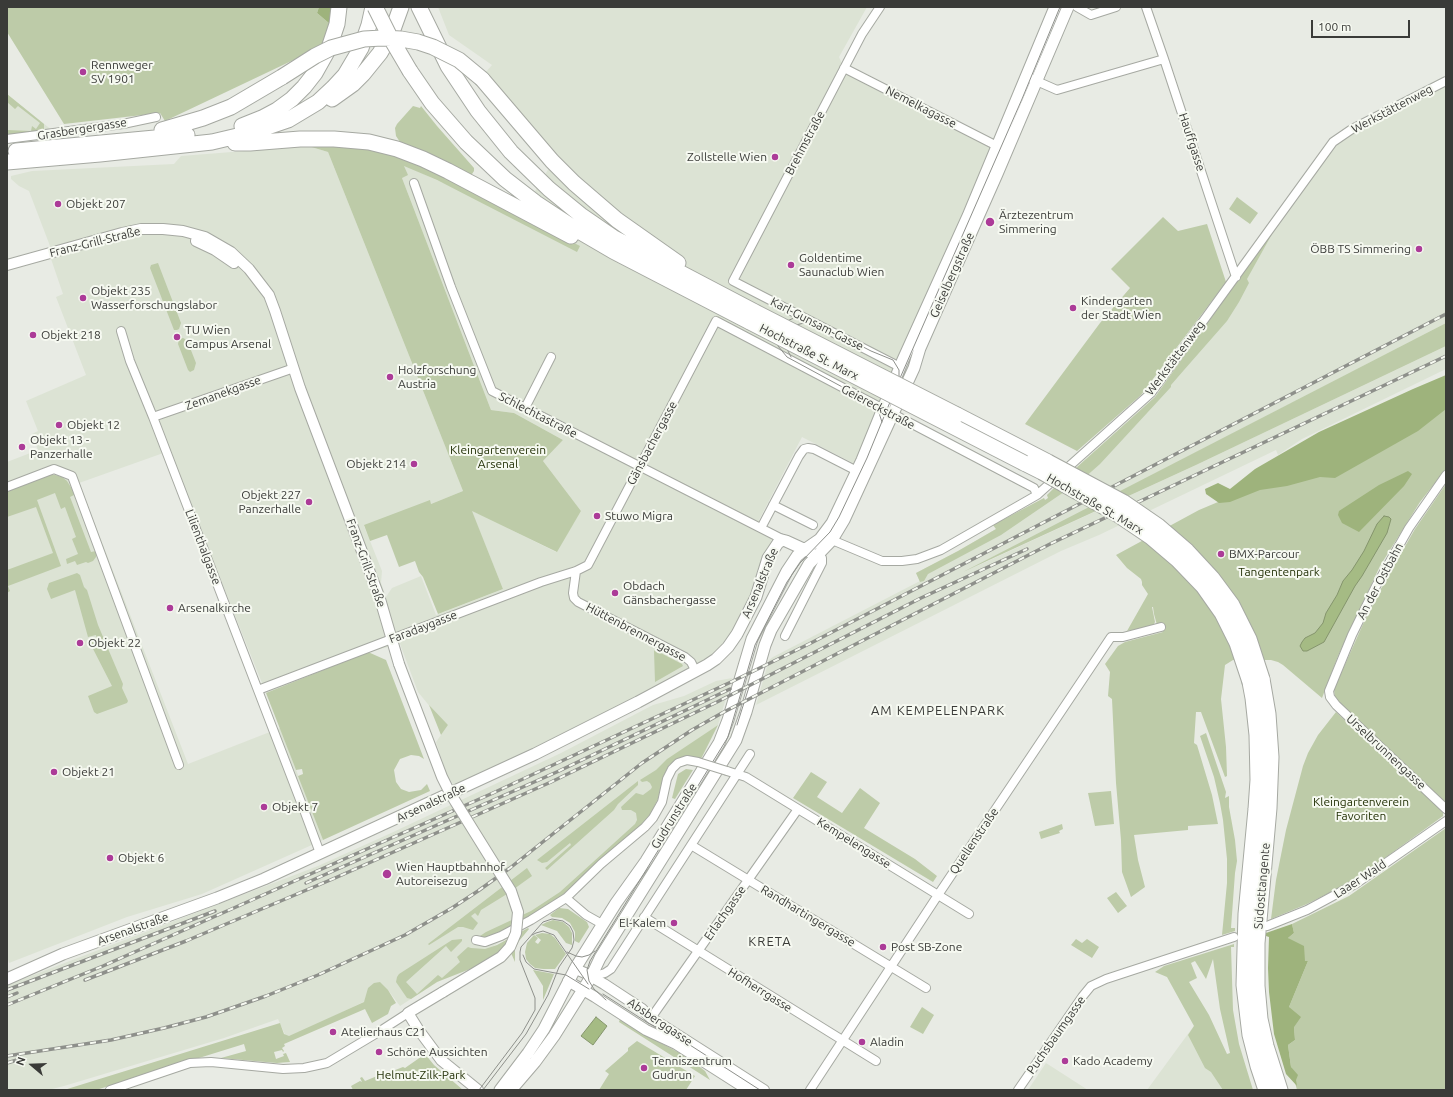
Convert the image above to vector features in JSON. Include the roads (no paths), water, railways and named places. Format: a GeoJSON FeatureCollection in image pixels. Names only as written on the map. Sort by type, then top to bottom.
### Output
{"type":"FeatureCollection","features":[{"type":"Feature","properties":{"kind":"highway"},"geometry":{"type":"LineString","coordinates":[[7,152],[210,133],[228,130],[262,118],[278,110],[304,87],[324,59],[333,37],[340,7]]}},
{"type":"Feature","properties":{"kind":"highway"},"geometry":{"type":"LineString","coordinates":[[297,116],[326,95],[350,68],[365,40],[374,7]]}},
{"type":"Feature","properties":{"kind":"highway","name":"Hochstraße St. Marx"},"geometry":{"type":"LineString","coordinates":[[374,7],[393,43],[421,87],[443,116],[466,142],[501,175],[536,203],[577,230],[613,251],[1042,472],[1103,506],[1135,526],[1151,537],[1178,560],[1203,586],[1230,627],[1256,681]]}},
{"type":"Feature","properties":{"kind":"highway"},"geometry":{"type":"LineString","coordinates":[[7,162],[122,152],[212,142],[250,133],[288,120],[318,108],[330,101],[353,84],[363,74],[386,43],[401,7]]}},
{"type":"Feature","properties":{"kind":"highway","name":"Hochstraße St. Marx"},"geometry":{"type":"LineString","coordinates":[[419,7],[442,54],[467,96],[499,138],[536,177],[577,212],[614,238],[1123,502],[1153,523],[1187,551],[1201,564],[1223,592],[1238,616],[1249,639],[1256,681]]}},
{"type":"Feature","properties":{"kind":"highway"},"geometry":{"type":"LineString","coordinates":[[130,140],[203,118],[231,107],[315,56],[331,48],[364,39],[401,39],[418,42],[434,47],[459,60],[482,79],[552,161],[595,202],[719,293]]}},
{"type":"Feature","properties":{"kind":"highway"},"geometry":{"type":"LineString","coordinates":[[212,142],[250,143],[306,139],[350,140],[382,145],[411,154],[566,234],[613,251]]}},
{"type":"Feature","properties":{"kind":"highway","name":"Südosttangente"},"geometry":{"type":"LineString","coordinates":[[1256,681],[1255,710],[1258,780],[1246,914],[1244,986],[1250,1035],[1266,1090]]}},
{"type":"Feature","properties":{"kind":"highway","name":"Südosttangente"},"geometry":{"type":"LineString","coordinates":[[1256,681],[1268,714],[1271,780],[1256,959],[1257,986],[1260,1019],[1266,1046],[1280,1090]]}},
{"type":"Feature","properties":{"kind":"main road","name":"Geiselbergstraße"},"geometry":{"type":"LineString","coordinates":[[829,537],[844,520],[914,368],[920,348],[997,174],[1055,7]]}},
{"type":"Feature","properties":{"kind":"main road","name":"Geiselbergstraße"},"geometry":{"type":"LineString","coordinates":[[829,537],[832,523],[857,471],[900,367],[997,146],[1068,7]]}},
{"type":"Feature","properties":{"kind":"main road","name":"Gudrunstraße"},"geometry":{"type":"LineString","coordinates":[[500,1090],[540,1035],[574,970],[602,924],[620,896],[646,861],[719,743],[727,724],[752,639],[787,571],[797,556],[804,550],[829,537]]}},
{"type":"Feature","properties":{"kind":"main road","name":"Gudrunstraße"},"geometry":{"type":"LineString","coordinates":[[511,1090],[532,1067],[548,1045],[591,977],[600,958],[736,740],[746,712],[768,636],[809,564],[818,555],[829,537]]}},
{"type":"Feature","properties":{"kind":"main road"},"geometry":{"type":"LineString","coordinates":[[784,540],[818,555]]}},
{"type":"Feature","properties":{"kind":"main road","name":"Arsenalstraße"},"geometry":{"type":"LineString","coordinates":[[7,979],[69,952],[226,895],[320,854],[570,738],[696,672],[721,655],[734,639],[756,597],[772,550],[778,543],[784,540]]}},
{"type":"Feature","properties":{"kind":"street","name":"Brehmstraße"},"geometry":{"type":"LineString","coordinates":[[733,281],[862,34],[880,7]]}},
{"type":"Feature","properties":{"kind":"street"},"geometry":{"type":"LineString","coordinates":[[1077,7],[1091,16],[1116,7]]}},
{"type":"Feature","properties":{"kind":"street","name":"Hauffgasse"},"geometry":{"type":"LineString","coordinates":[[1146,7],[1236,277]]}},
{"type":"Feature","properties":{"kind":"street"},"geometry":{"type":"LineString","coordinates":[[1031,79],[1057,90],[1164,59]]}},
{"type":"Feature","properties":{"kind":"street","name":"Nemelkagasse"},"geometry":{"type":"LineString","coordinates":[[844,68],[997,146]]}},
{"type":"Feature","properties":{"kind":"street","name":"Werkstättenweg"},"geometry":{"type":"LineString","coordinates":[[829,537],[882,561],[917,559],[941,550],[1037,495],[1151,393],[1333,142],[1343,135],[1446,81]]}},
{"type":"Feature","properties":{"kind":"street","name":"Grasbergergasse"},"geometry":{"type":"LineString","coordinates":[[7,139],[123,124],[156,117]]}},
{"type":"Feature","properties":{"kind":"street","name":"Schlechtastraße"},"geometry":{"type":"LineString","coordinates":[[414,183],[451,287],[492,391],[784,540]]}},
{"type":"Feature","properties":{"kind":"street","name":"Franz-Grill-Straße"},"geometry":{"type":"LineString","coordinates":[[7,265],[141,229],[176,229],[205,237],[224,247],[249,269],[269,295],[276,311],[300,388],[378,591],[399,664],[439,770],[453,798],[511,891],[516,905],[518,918],[517,927],[513,940],[501,957],[408,1013]]}},
{"type":"Feature","properties":{"kind":"street","name":"Franz-Grill-Straße"},"geometry":{"type":"LineString","coordinates":[[7,272],[134,237],[156,235],[182,237],[215,250],[234,263],[255,286],[273,318],[280,327]]}},
{"type":"Feature","properties":{"kind":"street","name":"Karl-Gunsam-Gasse"},"geometry":{"type":"LineString","coordinates":[[733,281],[900,367]]}},
{"type":"Feature","properties":{"kind":"street","name":"Geiereckstraße"},"geometry":{"type":"LineString","coordinates":[[716,321],[858,397],[1034,488],[1037,495]]}},
{"type":"Feature","properties":{"kind":"street","name":"Gänsbachergasse"},"geometry":{"type":"LineString","coordinates":[[588,564],[716,321]]}},
{"type":"Feature","properties":{"kind":"street","name":"Lilienthalgasse"},"geometry":{"type":"LineString","coordinates":[[121,331],[132,365],[320,854]]}},
{"type":"Feature","properties":{"kind":"street"},"geometry":{"type":"LineString","coordinates":[[525,408],[552,357]]}},
{"type":"Feature","properties":{"kind":"street","name":"Zemanekgasse"},"geometry":{"type":"LineString","coordinates":[[153,417],[294,368]]}},
{"type":"Feature","properties":{"kind":"street"},"geometry":{"type":"LineString","coordinates":[[761,528],[799,456],[806,448],[814,449],[857,471]]}},
{"type":"Feature","properties":{"kind":"street"},"geometry":{"type":"LineString","coordinates":[[7,487],[54,469],[72,476],[179,764]]}},
{"type":"Feature","properties":{"kind":"street","name":"An der Ostbahn"},"geometry":{"type":"LineString","coordinates":[[1329,694],[1338,666],[1376,586],[1409,528],[1446,475]]}},
{"type":"Feature","properties":{"kind":"street"},"geometry":{"type":"LineString","coordinates":[[773,505],[813,526]]}},
{"type":"Feature","properties":{"kind":"street"},"geometry":{"type":"LineString","coordinates":[[785,636],[822,563],[822,558],[818,555]]}},
{"type":"Feature","properties":{"kind":"street","name":"Faradaygasse"},"geometry":{"type":"LineString","coordinates":[[258,690],[541,582],[576,572],[588,564]]}},
{"type":"Feature","properties":{"kind":"street","name":"Hüttenbrennergasse"},"geometry":{"type":"LineString","coordinates":[[576,572],[573,593],[574,598],[687,658],[696,672]]}},
{"type":"Feature","properties":{"kind":"street","name":"Quellenstraße"},"geometry":{"type":"LineString","coordinates":[[810,1090],[938,895],[1111,637],[1123,637],[1161,627]]}},
{"type":"Feature","properties":{"kind":"street","name":"Urselbrunnengasse"},"geometry":{"type":"LineString","coordinates":[[1329,694],[1338,706],[1446,808]]}},
{"type":"Feature","properties":{"kind":"street"},"geometry":{"type":"LineString","coordinates":[[591,977],[606,973],[611,969],[750,754]]}},
{"type":"Feature","properties":{"kind":"street","name":"Kempelengasse"},"geometry":{"type":"LineString","coordinates":[[476,940],[485,942],[501,936],[531,920],[566,898],[601,864],[645,827],[653,818],[662,802],[667,779],[672,769],[678,763],[687,760],[746,777],[969,914]]}},
{"type":"Feature","properties":{"kind":"street","name":"Erlachgasse"},"geometry":{"type":"LineString","coordinates":[[651,1018],[798,809]]}},
{"type":"Feature","properties":{"kind":"street","name":"Laaer Wald"},"geometry":{"type":"LineString","coordinates":[[1267,926],[1306,910],[1357,883],[1446,821]]}},
{"type":"Feature","properties":{"kind":"street","name":"Randhartingergasse"},"geometry":{"type":"LineString","coordinates":[[691,844],[926,988]]}},
{"type":"Feature","properties":{"kind":"street"},"geometry":{"type":"LineString","coordinates":[[566,898],[586,915],[602,924]]}},
{"type":"Feature","properties":{"kind":"street","name":"Hofherrgasse"},"geometry":{"type":"LineString","coordinates":[[644,917],[876,1062]]}},
{"type":"Feature","properties":{"kind":"street","name":"Puchsbaumgasse"},"geometry":{"type":"LineString","coordinates":[[1018,1090],[1082,997],[1092,986],[1106,979],[1234,937]]}},
{"type":"Feature","properties":{"kind":"street","name":"Absberggasse"},"geometry":{"type":"LineString","coordinates":[[574,970],[578,970],[591,977],[642,1009],[651,1018],[764,1090]]}},
{"type":"Feature","properties":{"kind":"street","name":"Absberggasse"},"geometry":{"type":"LineString","coordinates":[[568,982],[646,1030],[676,1044],[748,1090]]}},
{"type":"Feature","properties":{"kind":"street"},"geometry":{"type":"LineString","coordinates":[[110,1090],[190,1063],[211,1062],[283,1069],[304,1068],[327,1063],[377,1034],[408,1013],[441,1060],[478,1090]]}},
{"type":"Feature","properties":{"kind":"tram line"},"geometry":{"type":"LineString","coordinates":[[606,1000],[594,989],[589,981],[587,970],[590,961],[728,737],[755,645],[787,582],[800,563],[830,532],[839,517],[867,458],[897,385],[1022,99],[1060,7]]}},
{"type":"Feature","properties":{"kind":"tram line"},"geometry":{"type":"LineString","coordinates":[[882,422],[878,410],[870,402],[787,357],[778,346],[777,338],[779,329],[787,321],[794,318],[802,318],[813,321],[871,351],[893,360],[899,370],[899,378]]}},
{"type":"Feature","properties":{"kind":"tram line"},"geometry":{"type":"LineString","coordinates":[[791,357],[786,347],[787,335],[796,325],[808,322]]}},
{"type":"Feature","properties":{"kind":"tram line"},"geometry":{"type":"LineString","coordinates":[[737,725],[749,687]]}},
{"type":"Feature","properties":{"kind":"tram line"},"geometry":{"type":"LineString","coordinates":[[479,1090],[522,1033],[535,1010],[535,998],[520,960],[521,947],[543,922],[552,919],[563,921],[570,926],[573,932],[574,940],[572,948],[559,967],[548,995],[526,1034],[483,1090]]}},
{"type":"Feature","properties":{"kind":"tram line"},"geometry":{"type":"LineString","coordinates":[[532,935],[543,931],[554,935],[588,984]]}},
{"type":"Feature","properties":{"kind":"tram line"},"geometry":{"type":"LineString","coordinates":[[567,952],[582,957],[595,951]]}},
{"type":"Feature","properties":{"kind":"tram line"},"geometry":{"type":"LineString","coordinates":[[523,955],[526,962],[534,969],[566,975],[589,989]]}},
{"type":"Feature","properties":{"kind":"tram line"},"geometry":{"type":"LineString","coordinates":[[603,994],[648,1023],[679,1038],[760,1090]]}},
{"type":"Feature","properties":{"kind":"railway"},"geometry":{"type":"LineString","coordinates":[[7,1005],[103,966],[493,793],[731,682],[809,644],[1446,314]]}},
{"type":"Feature","properties":{"kind":"railway"},"geometry":{"type":"LineString","coordinates":[[7,1056],[111,1040],[206,1017],[266,996],[318,975],[405,935],[478,891],[510,868],[642,763],[692,730],[722,713],[1050,544],[1446,356]]}},
{"type":"Feature","properties":{"kind":"railway"},"geometry":{"type":"LineString","coordinates":[[85,980],[186,941],[335,878],[551,782],[717,702],[921,598],[1027,549]]}},
{"type":"Feature","properties":{"kind":"railway"},"geometry":{"type":"LineString","coordinates":[[306,883],[559,771],[730,689]]}},
{"type":"Feature","properties":{"kind":"railway"},"geometry":{"type":"LineString","coordinates":[[7,990],[215,911]]}},
{"type":"Feature","properties":{"kind":"railway"},"geometry":{"type":"LineString","coordinates":[[7,997],[17,993]]}},
{"type":"Feature","properties":{"kind":"railway"},"geometry":{"type":"LineString","coordinates":[[7,1063],[17,1060]]}},
{"type":"Feature","properties":{"kind":"place","name":"Rennweger SV 1901"},"geometry":{"type":"Point","coordinates":[83,72]}},
{"type":"Feature","properties":{"kind":"place","name":"Zollstelle Wien"},"geometry":{"type":"Point","coordinates":[775,157]}},
{"type":"Feature","properties":{"kind":"place","name":"Objekt 207"},"geometry":{"type":"Point","coordinates":[58,204]}},
{"type":"Feature","properties":{"kind":"place","name":"Ärztezentrum Simmering"},"geometry":{"type":"Point","coordinates":[990,222]}},
{"type":"Feature","properties":{"kind":"place","name":"ÖBB TS Simmering"},"geometry":{"type":"Point","coordinates":[1419,249]}},
{"type":"Feature","properties":{"kind":"place","name":"Goldentime Saunaclub Wien"},"geometry":{"type":"Point","coordinates":[791,265]}},
{"type":"Feature","properties":{"kind":"place","name":"Objekt 235 Wasserforschungslabor"},"geometry":{"type":"Point","coordinates":[83,298]}},
{"type":"Feature","properties":{"kind":"place","name":"Kindergarten der Stadt Wien"},"geometry":{"type":"Point","coordinates":[1073,308]}},
{"type":"Feature","properties":{"kind":"place","name":"Objekt 218"},"geometry":{"type":"Point","coordinates":[33,335]}},
{"type":"Feature","properties":{"kind":"place","name":"TU Wien Campus Arsenal"},"geometry":{"type":"Point","coordinates":[177,337]}},
{"type":"Feature","properties":{"kind":"place","name":"Holzforschung Austria"},"geometry":{"type":"Point","coordinates":[390,377]}},
{"type":"Feature","properties":{"kind":"place","name":"Objekt 12"},"geometry":{"type":"Point","coordinates":[59,425]}},
{"type":"Feature","properties":{"kind":"place","name":"Objekt 13 - Panzerhalle"},"geometry":{"type":"Point","coordinates":[22,447]}},
{"type":"Feature","properties":{"kind":"place","name":"Objekt 214"},"geometry":{"type":"Point","coordinates":[414,464]}},
{"type":"Feature","properties":{"kind":"place","name":"Objekt 227 Panzerhalle"},"geometry":{"type":"Point","coordinates":[309,502]}},
{"type":"Feature","properties":{"kind":"place","name":"Stuwo Migra"},"geometry":{"type":"Point","coordinates":[597,516]}},
{"type":"Feature","properties":{"kind":"place","name":"BMX-Parcour"},"geometry":{"type":"Point","coordinates":[1221,554]}},
{"type":"Feature","properties":{"kind":"place","name":"Obdach Gänsbachergasse"},"geometry":{"type":"Point","coordinates":[615,593]}},
{"type":"Feature","properties":{"kind":"place","name":"Arsenalkirche"},"geometry":{"type":"Point","coordinates":[170,608]}},
{"type":"Feature","properties":{"kind":"place","name":"Objekt 22"},"geometry":{"type":"Point","coordinates":[80,643]}},
{"type":"Feature","properties":{"kind":"place","name":"Objekt 21"},"geometry":{"type":"Point","coordinates":[54,772]}},
{"type":"Feature","properties":{"kind":"place","name":"Objekt 7"},"geometry":{"type":"Point","coordinates":[264,807]}},
{"type":"Feature","properties":{"kind":"place","name":"Objekt 6"},"geometry":{"type":"Point","coordinates":[110,858]}},
{"type":"Feature","properties":{"kind":"place","name":"Wien Hauptbahnhof Autoreisezug"},"geometry":{"type":"Point","coordinates":[387,874]}},
{"type":"Feature","properties":{"kind":"place","name":"El-Kalem"},"geometry":{"type":"Point","coordinates":[674,923]}},
{"type":"Feature","properties":{"kind":"place","name":"Post SB-Zone"},"geometry":{"type":"Point","coordinates":[883,947]}},
{"type":"Feature","properties":{"kind":"place","name":"Atelierhaus C21"},"geometry":{"type":"Point","coordinates":[333,1032]}},
{"type":"Feature","properties":{"kind":"place","name":"Aladin"},"geometry":{"type":"Point","coordinates":[862,1042]}},
{"type":"Feature","properties":{"kind":"place","name":"Schöne Aussichten"},"geometry":{"type":"Point","coordinates":[379,1052]}},
{"type":"Feature","properties":{"kind":"place","name":"Kado Academy"},"geometry":{"type":"Point","coordinates":[1065,1061]}},
{"type":"Feature","properties":{"kind":"place","name":"Tenniszentrum Gudrun"},"geometry":{"type":"Point","coordinates":[644,1068]}},
{"type":"Feature","properties":{"kind":"district","name":"AM KEMPELENPARK"},"geometry":{"type":"Point","coordinates":[938,711]}},
{"type":"Feature","properties":{"kind":"district","name":"KRETA"},"geometry":{"type":"Point","coordinates":[770,942]}},
{"type":"Feature","properties":{"kind":"park label","name":"Kleingartenverein Arsenal"},"geometry":{"type":"Point","coordinates":[498,457]}},
{"type":"Feature","properties":{"kind":"park label","name":"Tangentenpark"},"geometry":{"type":"Point","coordinates":[1279,572]}},
{"type":"Feature","properties":{"kind":"park label","name":"Kleingartenverein Favoriten"},"geometry":{"type":"Point","coordinates":[1361,809]}},
{"type":"Feature","properties":{"kind":"park label","name":"Helmut-Zilk-Park"},"geometry":{"type":"Point","coordinates":[421,1075]}}]}
